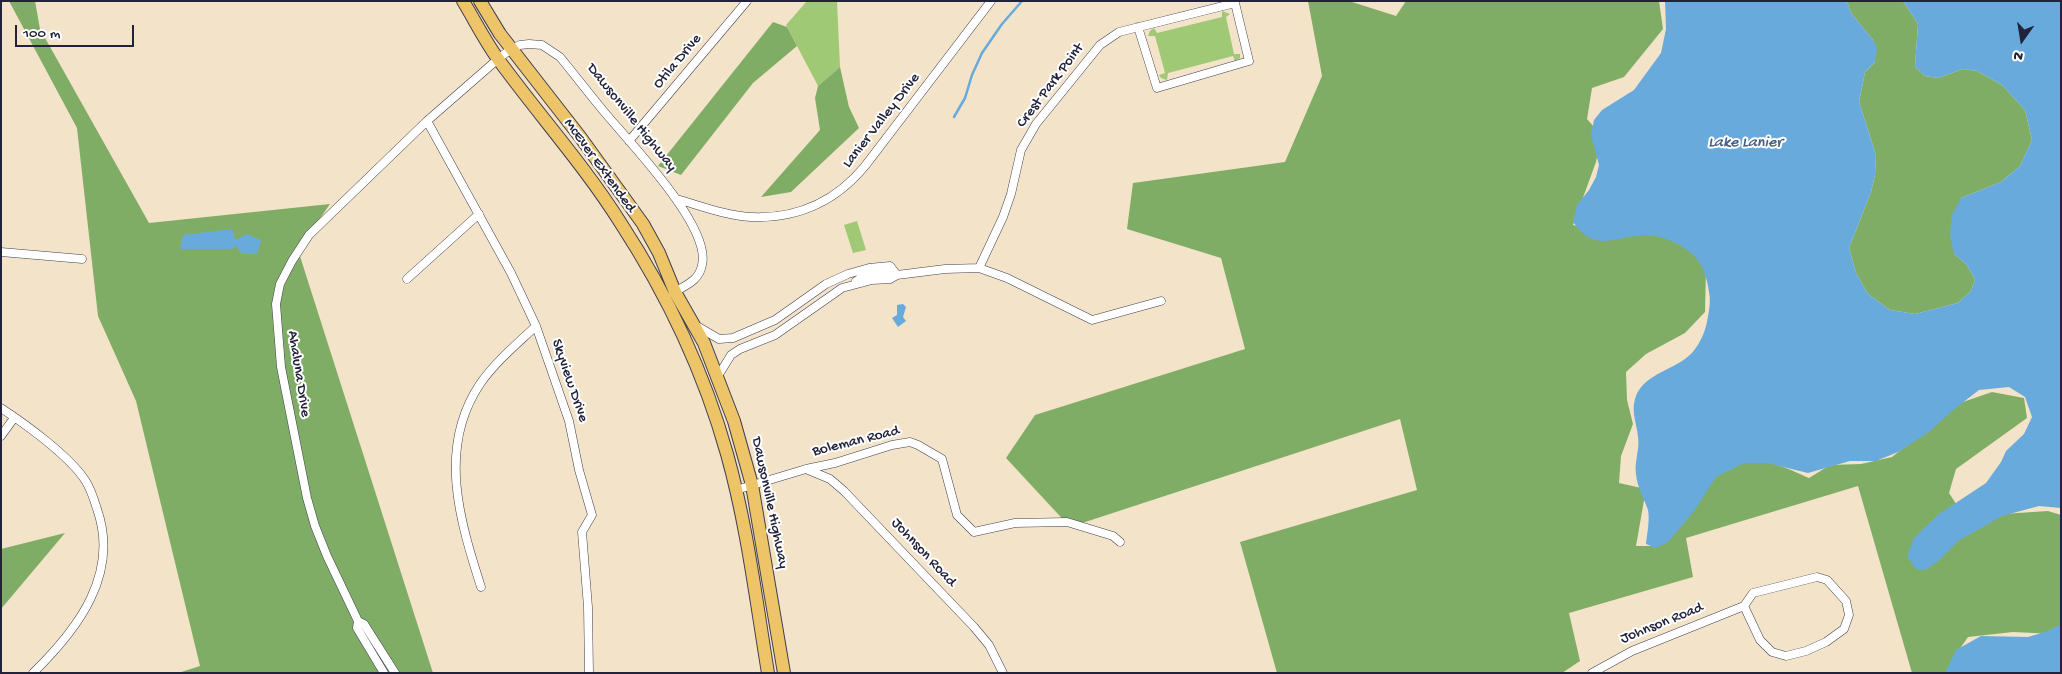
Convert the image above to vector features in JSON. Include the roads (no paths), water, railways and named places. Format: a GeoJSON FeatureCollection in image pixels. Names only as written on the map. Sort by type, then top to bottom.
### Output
{"type":"FeatureCollection","features":[{"type":"Feature","properties":{"kind":"main road"},"geometry":{"type":"LineString","coordinates":[[463,1],[498,59]]}},
{"type":"Feature","properties":{"kind":"main road","name":"Dawsonville Highway"},"geometry":{"type":"LineString","coordinates":[[480,1],[511,49],[581,138],[643,224],[659,252],[670,296],[716,417],[736,490],[768,673]]}},
{"type":"Feature","properties":{"kind":"main road","name":"McEver Extended"},"geometry":{"type":"LineString","coordinates":[[498,59],[567,148],[620,221],[670,296]]}},
{"type":"Feature","properties":{"kind":"main road","name":"Dawsonville Highway"},"geometry":{"type":"LineString","coordinates":[[670,296],[693,324],[704,343],[718,376],[743,449],[752,485],[784,673]]}},
{"type":"Feature","properties":{"kind":"street","name":"Otila Drive"},"geometry":{"type":"LineString","coordinates":[[629,141],[747,1]]}},
{"type":"Feature","properties":{"kind":"street","name":"Lanier Valley Drive"},"geometry":{"type":"LineString","coordinates":[[677,199],[751,217],[778,215],[809,209],[830,199],[852,182],[991,1]]}},
{"type":"Feature","properties":{"kind":"street","name":"Crest Park Point"},"geometry":{"type":"LineString","coordinates":[[979,268],[1005,211],[1021,150],[1036,124],[1100,45],[1119,32],[1138,27],[1235,3],[1249,61],[1157,88],[1138,27]]}},
{"type":"Feature","properties":{"kind":"street","name":"Dawsonville Highway"},"geometry":{"type":"LineString","coordinates":[[511,49],[520,45],[542,45],[560,57],[677,199],[698,239],[703,256],[700,274],[695,281],[670,296]]}},
{"type":"Feature","properties":{"kind":"street","name":"Ahaluna Drive"},"geometry":{"type":"LineString","coordinates":[[384,673],[357,628],[358,621],[315,526],[280,367],[276,304],[280,284],[309,235],[426,121],[511,49]]}},
{"type":"Feature","properties":{"kind":"street","name":"Skyview Drive"},"geometry":{"type":"LineString","coordinates":[[426,121],[511,273],[536,326],[569,421],[579,470],[592,515],[582,532],[588,606],[589,673]]}},
{"type":"Feature","properties":{"kind":"street"},"geometry":{"type":"LineString","coordinates":[[407,279],[479,214]]}},
{"type":"Feature","properties":{"kind":"street"},"geometry":{"type":"LineString","coordinates":[[1,252],[82,259]]}},
{"type":"Feature","properties":{"kind":"street"},"geometry":{"type":"LineString","coordinates":[[718,376],[731,355],[740,349],[775,335],[838,290],[890,266],[897,275]]}},
{"type":"Feature","properties":{"kind":"street"},"geometry":{"type":"LineString","coordinates":[[693,324],[719,339],[733,338],[775,320],[832,281],[848,274],[870,274],[890,279],[897,275],[945,269],[979,268],[1007,278],[1092,320],[1161,301]]}},
{"type":"Feature","properties":{"kind":"street"},"geometry":{"type":"LineString","coordinates":[[832,281],[838,290]]}},
{"type":"Feature","properties":{"kind":"street"},"geometry":{"type":"LineString","coordinates":[[481,587],[464,534],[457,497],[456,480],[459,436],[467,410],[481,384],[504,356],[536,326]]}},
{"type":"Feature","properties":{"kind":"street"},"geometry":{"type":"LineString","coordinates":[[752,330],[758,342]]}},
{"type":"Feature","properties":{"kind":"street"},"geometry":{"type":"LineString","coordinates":[[1,408],[59,452],[85,481],[97,508],[103,532],[102,564],[93,596],[70,634],[33,673]]}},
{"type":"Feature","properties":{"kind":"street"},"geometry":{"type":"LineString","coordinates":[[1,436],[14,418]]}},
{"type":"Feature","properties":{"kind":"street","name":"Boleman Road"},"geometry":{"type":"LineString","coordinates":[[736,490],[892,445],[910,442],[942,459],[957,515],[974,532],[1015,523],[1067,522],[1113,536],[1120,542]]}},
{"type":"Feature","properties":{"kind":"street","name":"Johnson Road"},"geometry":{"type":"LineString","coordinates":[[806,469],[830,479],[867,514],[974,627],[989,646],[1003,673]]}},
{"type":"Feature","properties":{"kind":"street","name":"Johnson Road"},"geometry":{"type":"LineString","coordinates":[[1592,673],[1632,651],[1744,606],[1754,593],[1817,577],[1827,580],[1846,601],[1849,615],[1844,629],[1826,642],[1806,651],[1786,656],[1772,652],[1760,640],[1744,606]]}},
{"type":"Feature","properties":{"kind":"street","name":"Ahaluna Drive"},"geometry":{"type":"LineString","coordinates":[[358,621],[364,624],[394,673]]}},
{"type":"Feature","properties":{"kind":"water","name":"Lake Lanier"},"geometry":{"type":"Polygon","coordinates":[[[1665,1],[1847,1],[1851,13],[1873,40],[1877,48],[1875,62],[1865,72],[1859,102],[1876,155],[1875,175],[1871,192],[1849,248],[1856,273],[1868,294],[1890,310],[1915,314],[1958,303],[1971,291],[1975,279],[1966,264],[1954,254],[1950,235],[1952,215],[1961,198],[2001,182],[2020,166],[2032,140],[2025,110],[2002,85],[1977,71],[1963,69],[1938,78],[1925,76],[1915,67],[1918,24],[1903,1],[2061,1],[2061,508],[2039,506],[2002,516],[1958,541],[1937,562],[1925,570],[1916,569],[1907,556],[1914,538],[1939,514],[1986,483],[2001,462],[2006,451],[2024,434],[2032,417],[2025,397],[2009,387],[1979,390],[1929,432],[1898,452],[1876,461],[1850,461],[1808,473],[1767,463],[1744,463],[1716,477],[1694,511],[1668,542],[1656,548],[1646,544],[1649,514],[1636,474],[1638,442],[1634,413],[1635,399],[1639,390],[1646,382],[1681,362],[1689,356],[1699,343],[1710,307],[1707,281],[1701,265],[1694,256],[1680,245],[1669,240],[1645,235],[1606,241],[1597,240],[1589,238],[1581,232],[1573,222],[1577,205],[1589,190],[1596,177],[1599,165],[1591,135],[1594,120],[1602,110],[1634,90],[1661,53],[1666,29],[1665,1]]]}},
{"type":"Feature","properties":{"kind":"water"},"geometry":{"type":"Polygon","coordinates":[[[232,229],[235,239],[246,234],[261,240],[257,254],[242,254],[236,246],[232,249],[180,249],[183,235],[232,229]]]}},
{"type":"Feature","properties":{"kind":"water"},"geometry":{"type":"Polygon","coordinates":[[[903,304],[906,307],[903,317],[906,321],[898,327],[892,318],[897,315],[897,305],[903,304]]]}},
{"type":"Feature","properties":{"kind":"water"},"geometry":{"type":"Polygon","coordinates":[[[2061,624],[2061,673],[1945,673],[1956,650],[1981,636],[2028,637],[2048,631],[2061,624]]]}},
{"type":"Feature","properties":{"kind":"waterway"},"geometry":{"type":"LineString","coordinates":[[954,117],[965,98],[972,75],[982,53],[1002,24],[1022,1]]}}]}
